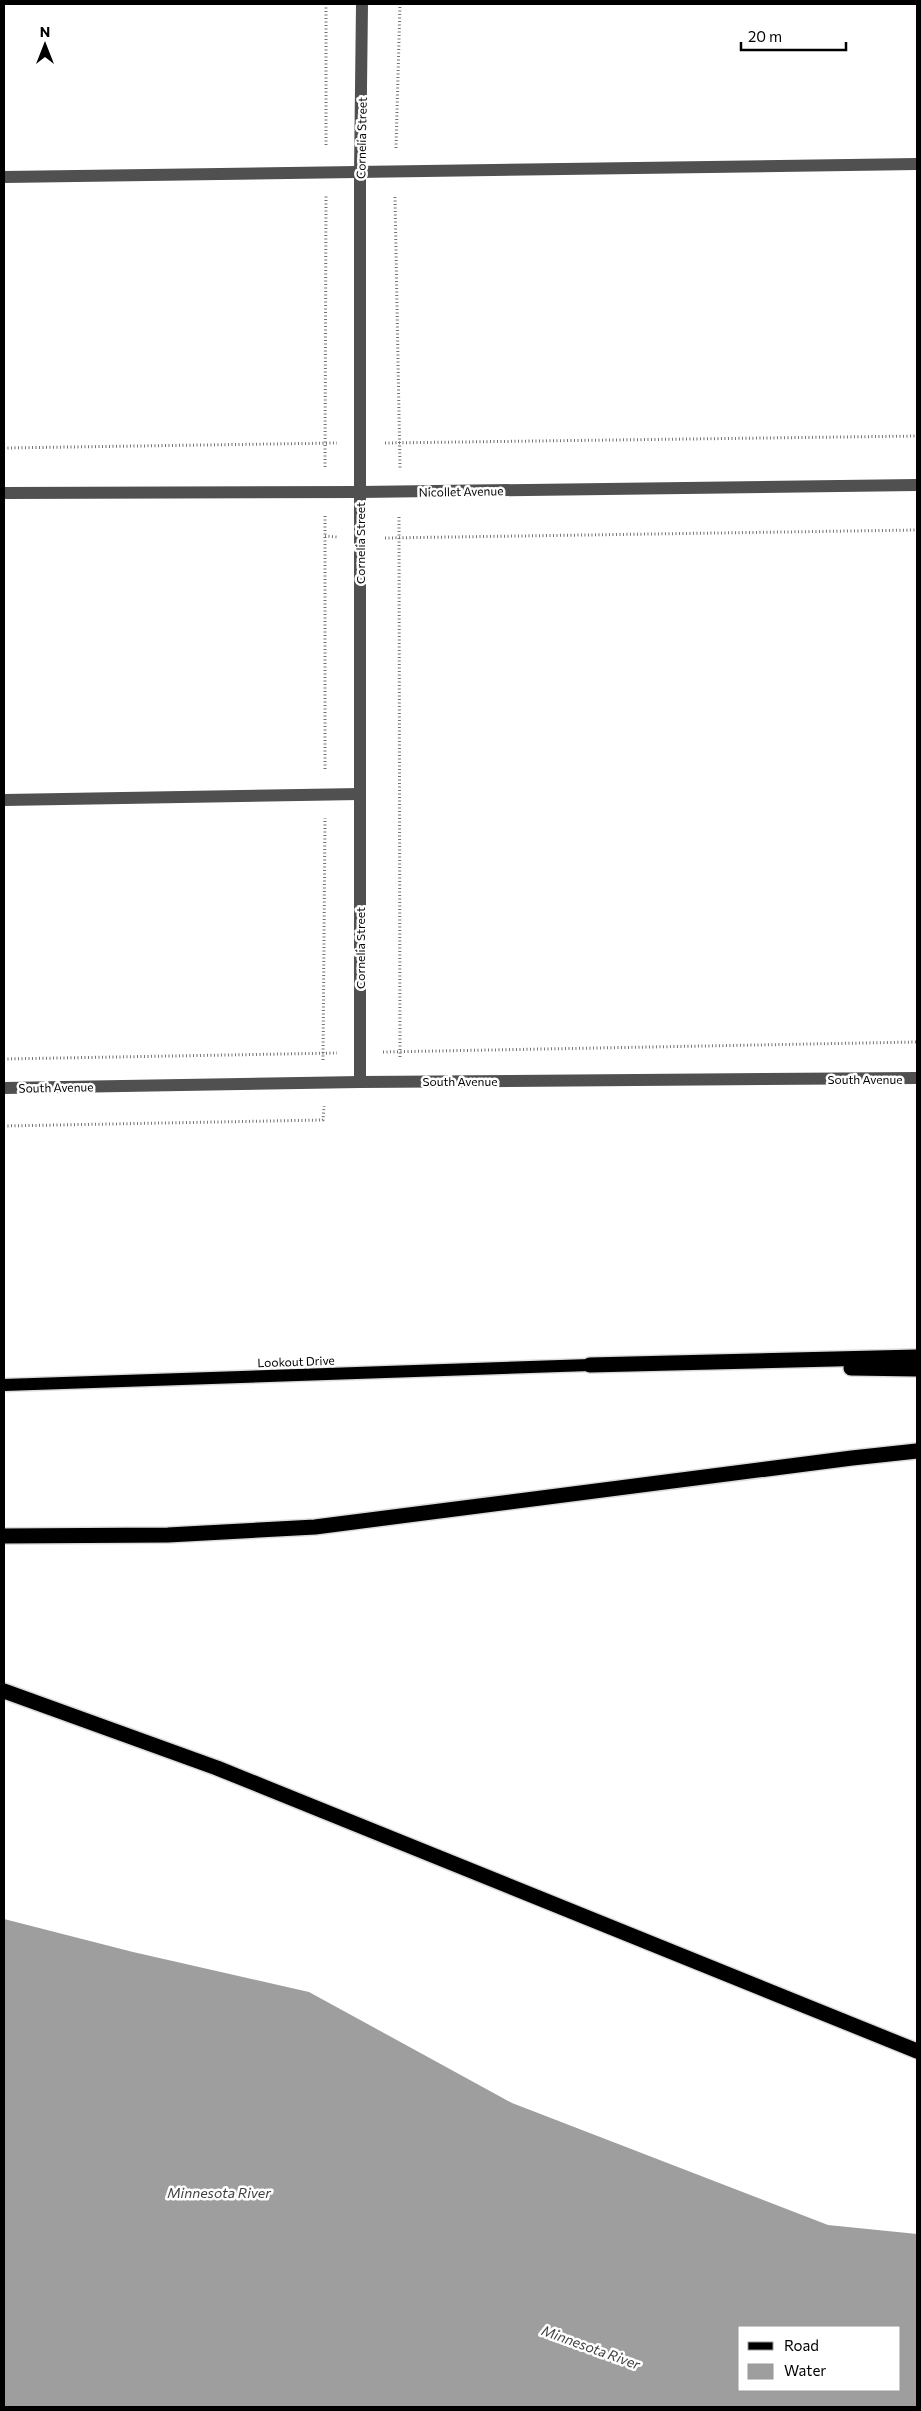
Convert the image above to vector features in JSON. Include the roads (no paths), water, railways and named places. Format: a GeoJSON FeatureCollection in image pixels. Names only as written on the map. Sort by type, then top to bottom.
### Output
{"type":"FeatureCollection","features":[{"type":"Feature","properties":{"kind":"highway"},"geometry":{"type":"LineString","coordinates":[[590,1365],[917,1357]]}},
{"type":"Feature","properties":{"kind":"highway"},"geometry":{"type":"LineString","coordinates":[[590,1365],[917,1369]]}},
{"type":"Feature","properties":{"kind":"highway"},"geometry":{"type":"LineString","coordinates":[[4,1536],[168,1535],[315,1527],[917,1451]]}},
{"type":"Feature","properties":{"kind":"highway"},"geometry":{"type":"LineString","coordinates":[[4,1691],[217,1768],[917,2052]]}},
{"type":"Feature","properties":{"kind":"main road","name":"Lookout Drive"},"geometry":{"type":"LineString","coordinates":[[4,1385],[590,1365]]}},
{"type":"Feature","properties":{"kind":"street","name":"Cornelia Street"},"geometry":{"type":"LineString","coordinates":[[360,1082],[360,172],[362,4]]}},
{"type":"Feature","properties":{"kind":"street"},"geometry":{"type":"LineString","coordinates":[[4,177],[917,164]]}},
{"type":"Feature","properties":{"kind":"street","name":"Nicollet Avenue"},"geometry":{"type":"LineString","coordinates":[[4,493],[360,492],[917,485]]}},
{"type":"Feature","properties":{"kind":"street"},"geometry":{"type":"LineString","coordinates":[[4,800],[360,794]]}},
{"type":"Feature","properties":{"kind":"street","name":"South Avenue"},"geometry":{"type":"LineString","coordinates":[[4,1088],[324,1082],[917,1078]]}},
{"type":"Feature","properties":{"kind":"water","name":"Minnesota River"},"geometry":{"type":"Polygon","coordinates":[[[4,1919],[133,1952],[309,1992],[512,2103],[828,2225],[917,2234],[917,2407],[4,2407],[4,1919]]]}}]}
